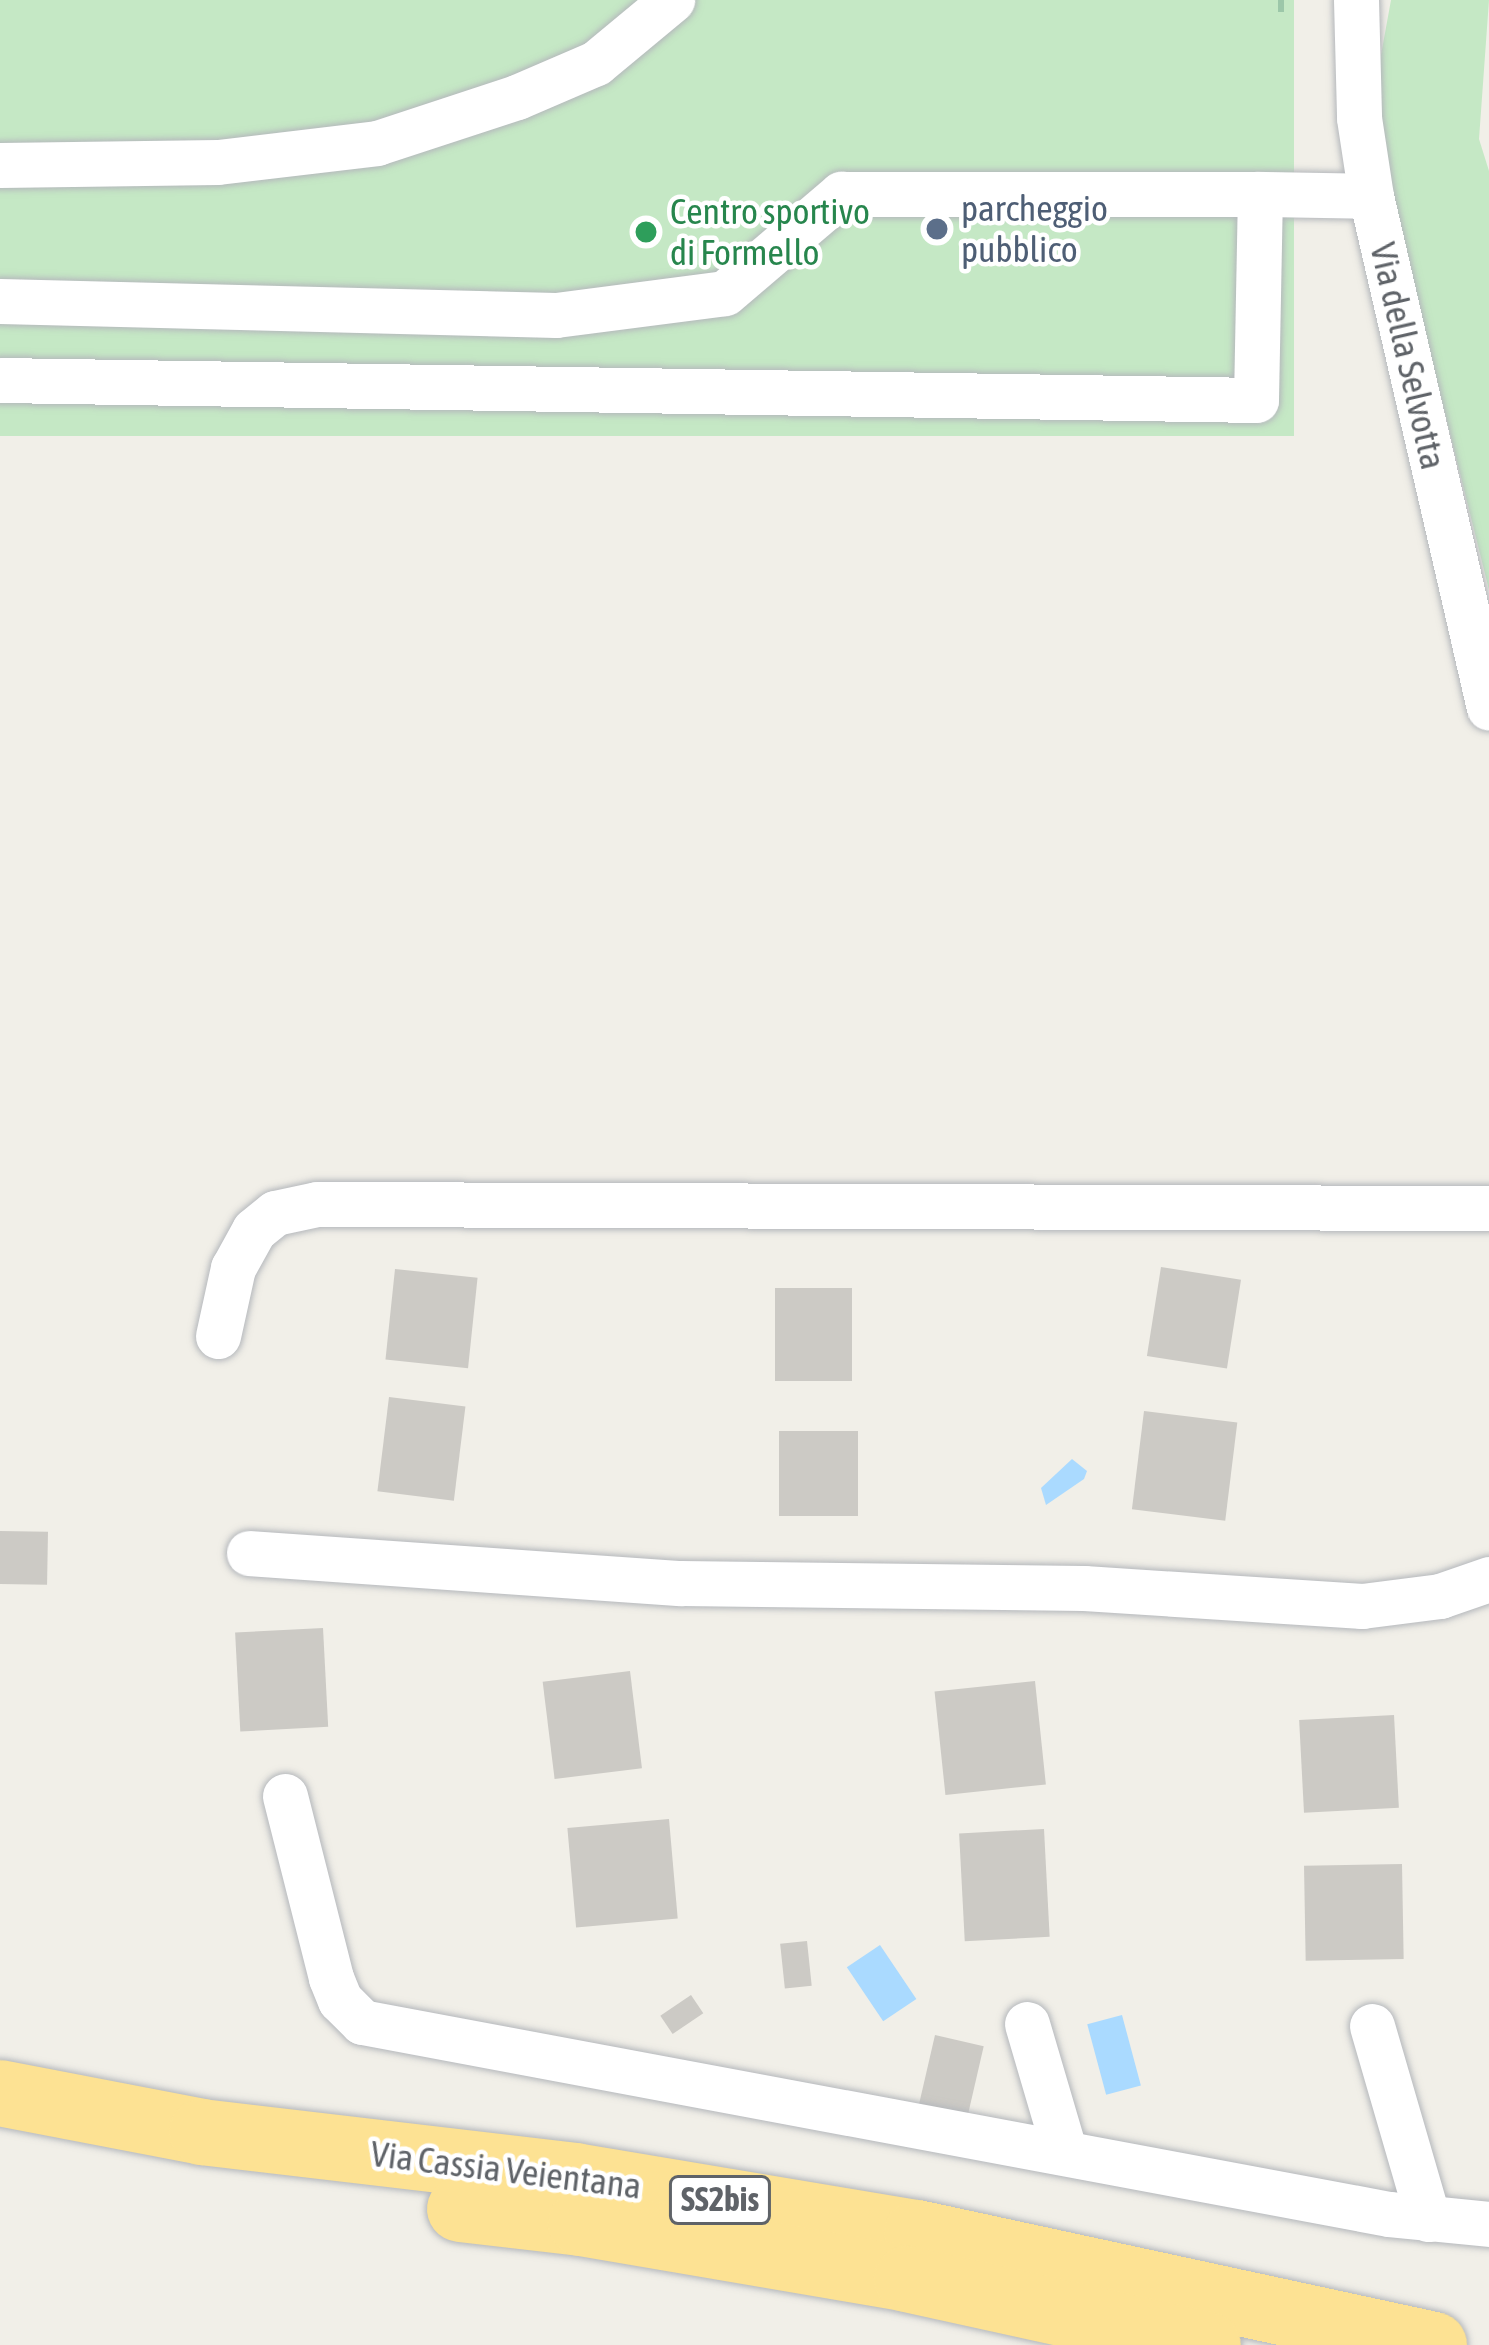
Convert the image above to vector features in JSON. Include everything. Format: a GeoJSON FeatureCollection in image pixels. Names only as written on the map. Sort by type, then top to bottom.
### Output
{"type":"FeatureCollection","features":[{"type":"Feature","properties":{"kind":"highway","name":"Via Cassia Veientana"},"geometry":{"type":"LineString","coordinates":[[0,2093],[202,2132],[575,2176],[917,2233],[1434,2345]]}},
{"type":"Feature","properties":{"kind":"highway","name":"Via Cassia Veientana"},"geometry":{"type":"LineString","coordinates":[[0,2140],[196,2177],[628,2231],[907,2279],[1208,2345]]}},
{"type":"Feature","properties":{"kind":"street"},"geometry":{"type":"LineString","coordinates":[[0,165],[218,162],[376,143],[517,97],[596,63],[673,0]]}},
{"type":"Feature","properties":{"kind":"street","name":"Via della Selvotta"},"geometry":{"type":"LineString","coordinates":[[1356,0],[1359,118],[1371,196],[1489,708]]}},
{"type":"Feature","properties":{"kind":"street"},"geometry":{"type":"LineString","coordinates":[[0,302],[556,315],[725,293],[841,194],[1371,196]]}},
{"type":"Feature","properties":{"kind":"street"},"geometry":{"type":"LineString","coordinates":[[0,380],[1256,400],[1260,194]]}},
{"type":"Feature","properties":{"kind":"street"},"geometry":{"type":"LineString","coordinates":[[218,1336],[233,1268],[254,1229],[275,1214],[317,1204],[1489,1208]]}},
{"type":"Feature","properties":{"kind":"street"},"geometry":{"type":"LineString","coordinates":[[249,1553],[680,1582],[1084,1588],[1362,1606],[1440,1596],[1489,1579]]}},
{"type":"Feature","properties":{"kind":"street"},"geometry":{"type":"LineString","coordinates":[[286,1796],[331,1978],[340,2000],[362,2022],[1428,2219],[1489,2224]]}},
{"type":"Feature","properties":{"kind":"street"},"geometry":{"type":"LineString","coordinates":[[1027,2024],[1065,2153]]}},
{"type":"Feature","properties":{"kind":"street"},"geometry":{"type":"LineString","coordinates":[[1372,2026],[1428,2219]]}},
{"type":"Feature","properties":{"kind":"path"},"geometry":{"type":"LineString","coordinates":[[1281,0],[1281,16]]}},
{"type":"Feature","properties":{"kind":"green space","name":"Centro sportivo di Formello"},"geometry":{"type":"Polygon","coordinates":[[[0,0],[1294,0],[1294,436],[0,436],[0,0]]]}},
{"type":"Feature","properties":{"kind":"green space"},"geometry":{"type":"Polygon","coordinates":[[[1391,0],[1489,0],[1479,139],[1489,171],[1489,590],[1375,132],[1377,77],[1391,0]]]}},
{"type":"Feature","properties":{"kind":"water"},"geometry":{"type":"Polygon","coordinates":[[[1072,1459],[1087,1471],[1084,1479],[1046,1505],[1041,1488],[1072,1459]]]}},
{"type":"Feature","properties":{"kind":"water"},"geometry":{"type":"Polygon","coordinates":[[[880,1945],[916,1999],[883,2021],[847,1967],[880,1945]]]}},
{"type":"Feature","properties":{"kind":"water"},"geometry":{"type":"Polygon","coordinates":[[[1122,2015],[1141,2086],[1106,2095],[1087,2024],[1122,2015]]]}},
{"type":"Feature","properties":{"kind":"building"},"geometry":{"type":"Polygon","coordinates":[[[1161,1267],[1241,1280],[1227,1369],[1147,1356],[1161,1267]]]}},
{"type":"Feature","properties":{"kind":"building"},"geometry":{"type":"Polygon","coordinates":[[[395,1269],[478,1278],[468,1368],[385,1360],[395,1269]]]}},
{"type":"Feature","properties":{"kind":"building"},"geometry":{"type":"Polygon","coordinates":[[[775,1288],[852,1288],[852,1381],[775,1381],[775,1288]]]}},
{"type":"Feature","properties":{"kind":"building"},"geometry":{"type":"Polygon","coordinates":[[[389,1397],[465,1406],[454,1501],[377,1491],[389,1397]]]}},
{"type":"Feature","properties":{"kind":"building"},"geometry":{"type":"Polygon","coordinates":[[[1144,1411],[1237,1422],[1225,1521],[1132,1509],[1144,1411]]]}},
{"type":"Feature","properties":{"kind":"building"},"geometry":{"type":"Polygon","coordinates":[[[779,1431],[858,1431],[858,1516],[779,1516],[779,1431]]]}},
{"type":"Feature","properties":{"kind":"building"},"geometry":{"type":"Polygon","coordinates":[[[0,1531],[48,1532],[47,1585],[0,1584],[0,1531]]]}},
{"type":"Feature","properties":{"kind":"building"},"geometry":{"type":"Polygon","coordinates":[[[323,1628],[328,1727],[240,1731],[235,1633],[323,1628]]]}},
{"type":"Feature","properties":{"kind":"building"},"geometry":{"type":"Polygon","coordinates":[[[630,1671],[642,1768],[555,1779],[543,1682],[630,1671]]]}},
{"type":"Feature","properties":{"kind":"building"},"geometry":{"type":"Polygon","coordinates":[[[1035,1681],[1046,1784],[945,1795],[935,1692],[1035,1681]]]}},
{"type":"Feature","properties":{"kind":"building"},"geometry":{"type":"Polygon","coordinates":[[[1394,1715],[1399,1808],[1304,1813],[1299,1720],[1394,1715]]]}},
{"type":"Feature","properties":{"kind":"building"},"geometry":{"type":"Polygon","coordinates":[[[669,1819],[678,1919],[576,1928],[567,1828],[669,1819]]]}},
{"type":"Feature","properties":{"kind":"building"},"geometry":{"type":"Polygon","coordinates":[[[1044,1829],[1050,1937],[965,1941],[959,1833],[1044,1829]]]}},
{"type":"Feature","properties":{"kind":"building"},"geometry":{"type":"Polygon","coordinates":[[[1402,1864],[1404,1959],[1306,1961],[1304,1866],[1402,1864]]]}},
{"type":"Feature","properties":{"kind":"building"},"geometry":{"type":"Polygon","coordinates":[[[807,1941],[812,1986],[785,1989],[780,1944],[807,1941]]]}},
{"type":"Feature","properties":{"kind":"building"},"geometry":{"type":"Polygon","coordinates":[[[691,1995],[703,2013],[673,2034],[660,2016],[691,1995]]]}},
{"type":"Feature","properties":{"kind":"building"},"geometry":{"type":"Polygon","coordinates":[[[935,2035],[984,2046],[968,2115],[919,2104],[935,2035]]]}},
{"type":"Feature","properties":{"kind":"place","name":"parcheggio pubblico"},"geometry":{"type":"Point","coordinates":[937,229]}},
{"type":"Feature","properties":{"kind":"place","name":"Centro sportivo di Formello"},"geometry":{"type":"Point","coordinates":[646,232]}}]}
